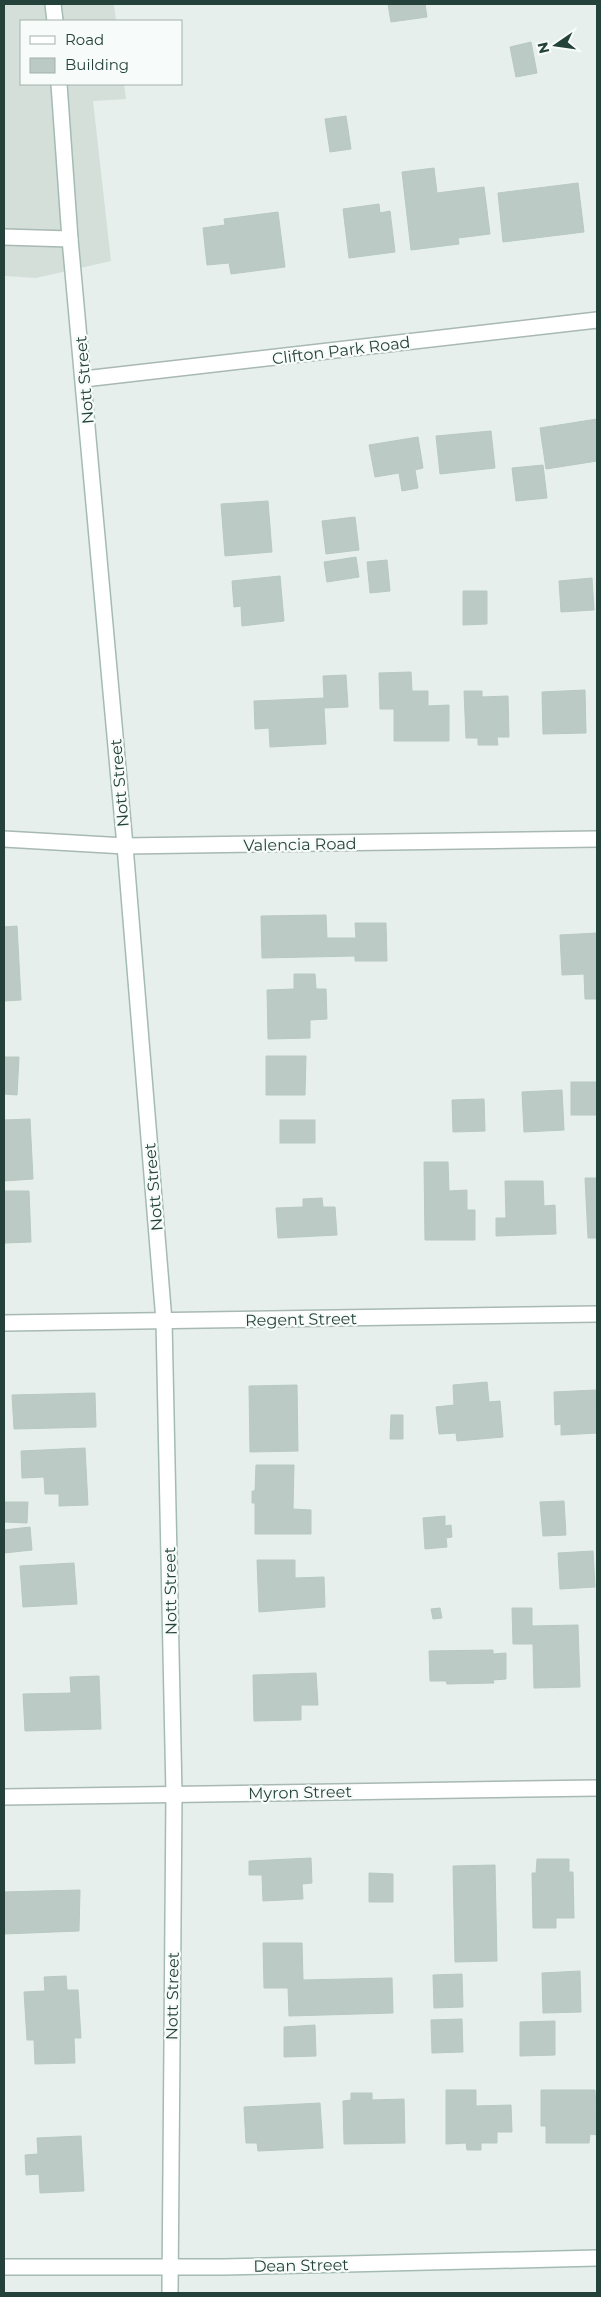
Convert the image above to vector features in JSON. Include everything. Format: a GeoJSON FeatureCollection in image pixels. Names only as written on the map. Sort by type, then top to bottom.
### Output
{"type":"FeatureCollection","features":[{"type":"Feature","properties":{"kind":"street"},"geometry":{"type":"LineString","coordinates":[[53,4],[55,20]]}},
{"type":"Feature","properties":{"kind":"street","name":"Nott Street"},"geometry":{"type":"LineString","coordinates":[[59,85],[70,239],[125,846],[164,1321],[174,1794],[170,2293]]}},
{"type":"Feature","properties":{"kind":"street"},"geometry":{"type":"LineString","coordinates":[[4,237],[70,239]]}},
{"type":"Feature","properties":{"kind":"street","name":"Clifton Park Road"},"geometry":{"type":"LineString","coordinates":[[84,379],[597,320]]}},
{"type":"Feature","properties":{"kind":"street","name":"Valencia Road"},"geometry":{"type":"LineString","coordinates":[[4,839],[125,846],[597,839]]}},
{"type":"Feature","properties":{"kind":"street","name":"Regent Street"},"geometry":{"type":"LineString","coordinates":[[4,1323],[597,1314]]}},
{"type":"Feature","properties":{"kind":"street","name":"Myron Street"},"geometry":{"type":"LineString","coordinates":[[4,1797],[597,1788]]}},
{"type":"Feature","properties":{"kind":"street","name":"Dean Street"},"geometry":{"type":"LineString","coordinates":[[4,2267],[169,2267],[597,2258]]}},
{"type":"Feature","properties":{"kind":"shaded area"},"geometry":{"type":"Polygon","coordinates":[[[4,4],[114,4],[116,20],[20,20],[20,85],[124,85],[126,99],[93,101],[111,261],[36,278],[4,276],[4,4]]]}},
{"type":"Feature","properties":{"kind":"building"},"geometry":{"type":"Polygon","coordinates":[[[388,4],[425,4],[427,17],[391,22],[388,4]]]}},
{"type":"Feature","properties":{"kind":"building"},"geometry":{"type":"Polygon","coordinates":[[[531,42],[537,73],[516,77],[510,47],[531,42]]]}},
{"type":"Feature","properties":{"kind":"building"},"geometry":{"type":"Polygon","coordinates":[[[346,116],[351,149],[330,152],[325,119],[346,116]]]}},
{"type":"Feature","properties":{"kind":"building"},"geometry":{"type":"Polygon","coordinates":[[[434,168],[437,193],[484,187],[490,234],[458,238],[459,244],[411,250],[402,172],[434,168]]]}},
{"type":"Feature","properties":{"kind":"building"},"geometry":{"type":"Polygon","coordinates":[[[578,183],[584,232],[503,242],[498,193],[578,183]]]}},
{"type":"Feature","properties":{"kind":"building"},"geometry":{"type":"Polygon","coordinates":[[[379,204],[380,213],[390,211],[395,252],[349,258],[343,209],[379,204]]]}},
{"type":"Feature","properties":{"kind":"building"},"geometry":{"type":"Polygon","coordinates":[[[278,212],[285,267],[231,274],[229,263],[207,265],[203,228],[225,225],[224,219],[278,212]]]}},
{"type":"Feature","properties":{"kind":"building"},"geometry":{"type":"Polygon","coordinates":[[[597,419],[597,461],[546,469],[540,428],[597,419]]]}},
{"type":"Feature","properties":{"kind":"building"},"geometry":{"type":"Polygon","coordinates":[[[491,431],[495,468],[440,474],[436,436],[491,431]]]}},
{"type":"Feature","properties":{"kind":"building"},"geometry":{"type":"Polygon","coordinates":[[[418,437],[423,468],[415,470],[418,488],[402,491],[399,473],[375,477],[369,445],[418,437]]]}},
{"type":"Feature","properties":{"kind":"building"},"geometry":{"type":"Polygon","coordinates":[[[543,465],[547,498],[516,501],[512,468],[543,465]]]}},
{"type":"Feature","properties":{"kind":"building"},"geometry":{"type":"Polygon","coordinates":[[[268,501],[272,552],[225,556],[221,504],[268,501]]]}},
{"type":"Feature","properties":{"kind":"building"},"geometry":{"type":"Polygon","coordinates":[[[355,517],[359,550],[326,554],[322,521],[355,517]]]}},
{"type":"Feature","properties":{"kind":"building"},"geometry":{"type":"Polygon","coordinates":[[[356,557],[359,577],[327,582],[324,562],[356,557]]]}},
{"type":"Feature","properties":{"kind":"building"},"geometry":{"type":"Polygon","coordinates":[[[387,560],[390,591],[370,593],[367,562],[387,560]]]}},
{"type":"Feature","properties":{"kind":"building"},"geometry":{"type":"Polygon","coordinates":[[[280,576],[284,621],[242,626],[241,606],[234,607],[232,581],[280,576]]]}},
{"type":"Feature","properties":{"kind":"building"},"geometry":{"type":"Polygon","coordinates":[[[592,578],[594,610],[561,612],[559,581],[592,578]]]}},
{"type":"Feature","properties":{"kind":"building"},"geometry":{"type":"Polygon","coordinates":[[[463,591],[487,591],[487,624],[463,625],[463,591]]]}},
{"type":"Feature","properties":{"kind":"building"},"geometry":{"type":"Polygon","coordinates":[[[411,672],[412,691],[428,691],[428,706],[449,705],[449,741],[394,741],[394,709],[380,709],[379,673],[411,672]]]}},
{"type":"Feature","properties":{"kind":"building"},"geometry":{"type":"Polygon","coordinates":[[[346,675],[348,707],[324,708],[326,744],[270,747],[269,728],[255,729],[254,701],[324,698],[323,676],[346,675]]]}},
{"type":"Feature","properties":{"kind":"building"},"geometry":{"type":"Polygon","coordinates":[[[585,690],[586,733],[543,734],[542,692],[585,690]]]}},
{"type":"Feature","properties":{"kind":"building"},"geometry":{"type":"Polygon","coordinates":[[[464,691],[482,691],[482,697],[508,696],[509,737],[497,737],[498,745],[478,745],[478,738],[466,738],[464,691]]]}},
{"type":"Feature","properties":{"kind":"building"},"geometry":{"type":"Polygon","coordinates":[[[326,915],[327,938],[356,938],[355,923],[386,923],[387,961],[355,961],[355,956],[262,958],[261,916],[326,915]]]}},
{"type":"Feature","properties":{"kind":"building"},"geometry":{"type":"Polygon","coordinates":[[[17,926],[21,1000],[4,1001],[4,927],[17,926]]]}},
{"type":"Feature","properties":{"kind":"building"},"geometry":{"type":"Polygon","coordinates":[[[597,933],[597,999],[585,999],[584,974],[562,975],[560,935],[597,933]]]}},
{"type":"Feature","properties":{"kind":"building"},"geometry":{"type":"Polygon","coordinates":[[[294,974],[315,974],[316,989],[326,989],[327,1019],[310,1020],[310,1038],[268,1039],[267,990],[294,989],[294,974]]]}},
{"type":"Feature","properties":{"kind":"building"},"geometry":{"type":"Polygon","coordinates":[[[266,1056],[306,1056],[305,1095],[266,1095],[266,1056]]]}},
{"type":"Feature","properties":{"kind":"building"},"geometry":{"type":"Polygon","coordinates":[[[4,1057],[19,1057],[17,1095],[4,1094],[4,1057]]]}},
{"type":"Feature","properties":{"kind":"building"},"geometry":{"type":"Polygon","coordinates":[[[571,1082],[597,1082],[597,1115],[571,1115],[571,1082]]]}},
{"type":"Feature","properties":{"kind":"building"},"geometry":{"type":"Polygon","coordinates":[[[562,1090],[564,1130],[524,1132],[522,1092],[562,1090]]]}},
{"type":"Feature","properties":{"kind":"building"},"geometry":{"type":"Polygon","coordinates":[[[484,1099],[485,1131],[453,1132],[452,1100],[484,1099]]]}},
{"type":"Feature","properties":{"kind":"building"},"geometry":{"type":"Polygon","coordinates":[[[30,1119],[33,1179],[4,1181],[4,1120],[30,1119]]]}},
{"type":"Feature","properties":{"kind":"building"},"geometry":{"type":"Polygon","coordinates":[[[280,1120],[315,1120],[315,1143],[280,1143],[280,1120]]]}},
{"type":"Feature","properties":{"kind":"building"},"geometry":{"type":"Polygon","coordinates":[[[424,1162],[448,1162],[449,1191],[467,1190],[467,1210],[475,1210],[475,1240],[425,1240],[424,1162]]]}},
{"type":"Feature","properties":{"kind":"building"},"geometry":{"type":"Polygon","coordinates":[[[585,1178],[597,1178],[597,1238],[588,1238],[585,1178]]]}},
{"type":"Feature","properties":{"kind":"building"},"geometry":{"type":"Polygon","coordinates":[[[505,1181],[543,1181],[544,1206],[555,1205],[556,1234],[496,1236],[496,1218],[506,1218],[505,1181]]]}},
{"type":"Feature","properties":{"kind":"building"},"geometry":{"type":"Polygon","coordinates":[[[4,1191],[29,1191],[31,1242],[5,1243],[4,1245],[4,1191]]]}},
{"type":"Feature","properties":{"kind":"building"},"geometry":{"type":"Polygon","coordinates":[[[322,1198],[323,1207],[335,1207],[337,1235],[278,1238],[276,1208],[303,1207],[303,1199],[322,1198]]]}},
{"type":"Feature","properties":{"kind":"building"},"geometry":{"type":"Polygon","coordinates":[[[487,1382],[489,1402],[500,1401],[503,1437],[457,1441],[456,1433],[439,1434],[436,1407],[454,1405],[453,1385],[487,1382]]]}},
{"type":"Feature","properties":{"kind":"building"},"geometry":{"type":"Polygon","coordinates":[[[297,1385],[298,1451],[250,1452],[249,1386],[297,1385]]]}},
{"type":"Feature","properties":{"kind":"building"},"geometry":{"type":"Polygon","coordinates":[[[596,1390],[597,1433],[561,1435],[561,1424],[555,1425],[554,1392],[596,1390]]]}},
{"type":"Feature","properties":{"kind":"building"},"geometry":{"type":"Polygon","coordinates":[[[95,1393],[96,1427],[14,1429],[12,1395],[95,1393]]]}},
{"type":"Feature","properties":{"kind":"building"},"geometry":{"type":"Polygon","coordinates":[[[391,1415],[403,1415],[403,1439],[390,1439],[391,1415]]]}},
{"type":"Feature","properties":{"kind":"building"},"geometry":{"type":"Polygon","coordinates":[[[85,1448],[88,1505],[59,1506],[59,1494],[45,1494],[44,1477],[22,1478],[21,1451],[85,1448]]]}},
{"type":"Feature","properties":{"kind":"building"},"geometry":{"type":"Polygon","coordinates":[[[256,1465],[294,1465],[293,1509],[311,1510],[311,1534],[255,1534],[255,1503],[252,1503],[252,1491],[255,1491],[256,1465]]]}},
{"type":"Feature","properties":{"kind":"building"},"geometry":{"type":"Polygon","coordinates":[[[564,1501],[566,1535],[543,1536],[540,1502],[564,1501]]]}},
{"type":"Feature","properties":{"kind":"building"},"geometry":{"type":"Polygon","coordinates":[[[4,1502],[28,1502],[27,1523],[4,1522],[4,1502]]]}},
{"type":"Feature","properties":{"kind":"building"},"geometry":{"type":"Polygon","coordinates":[[[445,1516],[445,1526],[451,1525],[452,1537],[446,1538],[447,1547],[425,1549],[423,1518],[445,1516]]]}},
{"type":"Feature","properties":{"kind":"building"},"geometry":{"type":"Polygon","coordinates":[[[30,1527],[32,1550],[4,1553],[4,1530],[30,1527]]]}},
{"type":"Feature","properties":{"kind":"building"},"geometry":{"type":"Polygon","coordinates":[[[593,1551],[595,1587],[560,1589],[558,1553],[593,1551]]]}},
{"type":"Feature","properties":{"kind":"building"},"geometry":{"type":"Polygon","coordinates":[[[257,1560],[295,1560],[295,1578],[324,1577],[325,1607],[259,1612],[257,1560]]]}},
{"type":"Feature","properties":{"kind":"building"},"geometry":{"type":"Polygon","coordinates":[[[74,1563],[77,1604],[23,1607],[20,1566],[74,1563]]]}},
{"type":"Feature","properties":{"kind":"building"},"geometry":{"type":"Polygon","coordinates":[[[440,1608],[442,1618],[433,1619],[431,1609],[440,1608]]]}},
{"type":"Feature","properties":{"kind":"building"},"geometry":{"type":"Polygon","coordinates":[[[512,1608],[532,1608],[532,1626],[578,1625],[580,1687],[534,1688],[533,1644],[513,1644],[512,1608]]]}},
{"type":"Feature","properties":{"kind":"building"},"geometry":{"type":"Polygon","coordinates":[[[493,1650],[493,1654],[506,1653],[506,1679],[493,1680],[494,1683],[447,1684],[446,1681],[430,1681],[429,1651],[493,1650]]]}},
{"type":"Feature","properties":{"kind":"building"},"geometry":{"type":"Polygon","coordinates":[[[316,1673],[318,1705],[301,1705],[301,1720],[254,1721],[253,1675],[316,1673]]]}},
{"type":"Feature","properties":{"kind":"building"},"geometry":{"type":"Polygon","coordinates":[[[99,1676],[101,1729],[25,1731],[23,1694],[71,1693],[70,1677],[99,1676]]]}},
{"type":"Feature","properties":{"kind":"building"},"geometry":{"type":"Polygon","coordinates":[[[311,1858],[312,1883],[302,1884],[303,1899],[263,1901],[262,1875],[249,1875],[249,1861],[311,1858]]]}},
{"type":"Feature","properties":{"kind":"building"},"geometry":{"type":"Polygon","coordinates":[[[537,1859],[569,1859],[569,1872],[573,1872],[574,1918],[556,1918],[556,1928],[533,1928],[532,1873],[536,1873],[537,1859]]]}},
{"type":"Feature","properties":{"kind":"building"},"geometry":{"type":"Polygon","coordinates":[[[495,1865],[497,1961],[455,1962],[453,1866],[495,1865]]]}},
{"type":"Feature","properties":{"kind":"building"},"geometry":{"type":"Polygon","coordinates":[[[369,1873],[393,1874],[393,1902],[369,1902],[369,1873]]]}},
{"type":"Feature","properties":{"kind":"building"},"geometry":{"type":"Polygon","coordinates":[[[80,1890],[79,1931],[4,1934],[4,1892],[80,1890]]]}},
{"type":"Feature","properties":{"kind":"building"},"geometry":{"type":"Polygon","coordinates":[[[263,1943],[302,1943],[303,1980],[392,1978],[393,2013],[289,2016],[288,1988],[264,1988],[263,1943]]]}},
{"type":"Feature","properties":{"kind":"building"},"geometry":{"type":"Polygon","coordinates":[[[580,1971],[581,2012],[543,2013],[542,1973],[580,1971]]]}},
{"type":"Feature","properties":{"kind":"building"},"geometry":{"type":"Polygon","coordinates":[[[462,1974],[463,2007],[434,2008],[433,1975],[462,1974]]]}},
{"type":"Feature","properties":{"kind":"building"},"geometry":{"type":"Polygon","coordinates":[[[66,1976],[67,1990],[78,1990],[81,2038],[74,2038],[75,2063],[35,2064],[34,2040],[27,2040],[24,1992],[45,1991],[44,1977],[66,1976]]]}},
{"type":"Feature","properties":{"kind":"building"},"geometry":{"type":"Polygon","coordinates":[[[462,2019],[463,2052],[432,2053],[431,2020],[462,2019]]]}},
{"type":"Feature","properties":{"kind":"building"},"geometry":{"type":"Polygon","coordinates":[[[555,2021],[555,2055],[520,2056],[520,2022],[555,2021]]]}},
{"type":"Feature","properties":{"kind":"building"},"geometry":{"type":"Polygon","coordinates":[[[315,2025],[316,2056],[284,2057],[284,2027],[315,2025]]]}},
{"type":"Feature","properties":{"kind":"building"},"geometry":{"type":"Polygon","coordinates":[[[446,2090],[476,2090],[476,2106],[511,2105],[512,2132],[497,2132],[497,2143],[481,2143],[481,2150],[467,2150],[466,2143],[446,2144],[446,2090]]]}},
{"type":"Feature","properties":{"kind":"building"},"geometry":{"type":"Polygon","coordinates":[[[541,2090],[595,2090],[597,2135],[590,2134],[589,2143],[546,2143],[546,2126],[541,2126],[541,2090]]]}},
{"type":"Feature","properties":{"kind":"building"},"geometry":{"type":"Polygon","coordinates":[[[351,2093],[372,2093],[372,2100],[404,2099],[405,2143],[344,2144],[343,2101],[351,2100],[351,2093]]]}},
{"type":"Feature","properties":{"kind":"building"},"geometry":{"type":"Polygon","coordinates":[[[320,2103],[323,2148],[258,2151],[257,2143],[246,2143],[244,2107],[320,2103]]]}},
{"type":"Feature","properties":{"kind":"building"},"geometry":{"type":"Polygon","coordinates":[[[81,2136],[84,2191],[40,2193],[39,2174],[26,2175],[25,2155],[38,2154],[37,2138],[81,2136]]]}}]}
